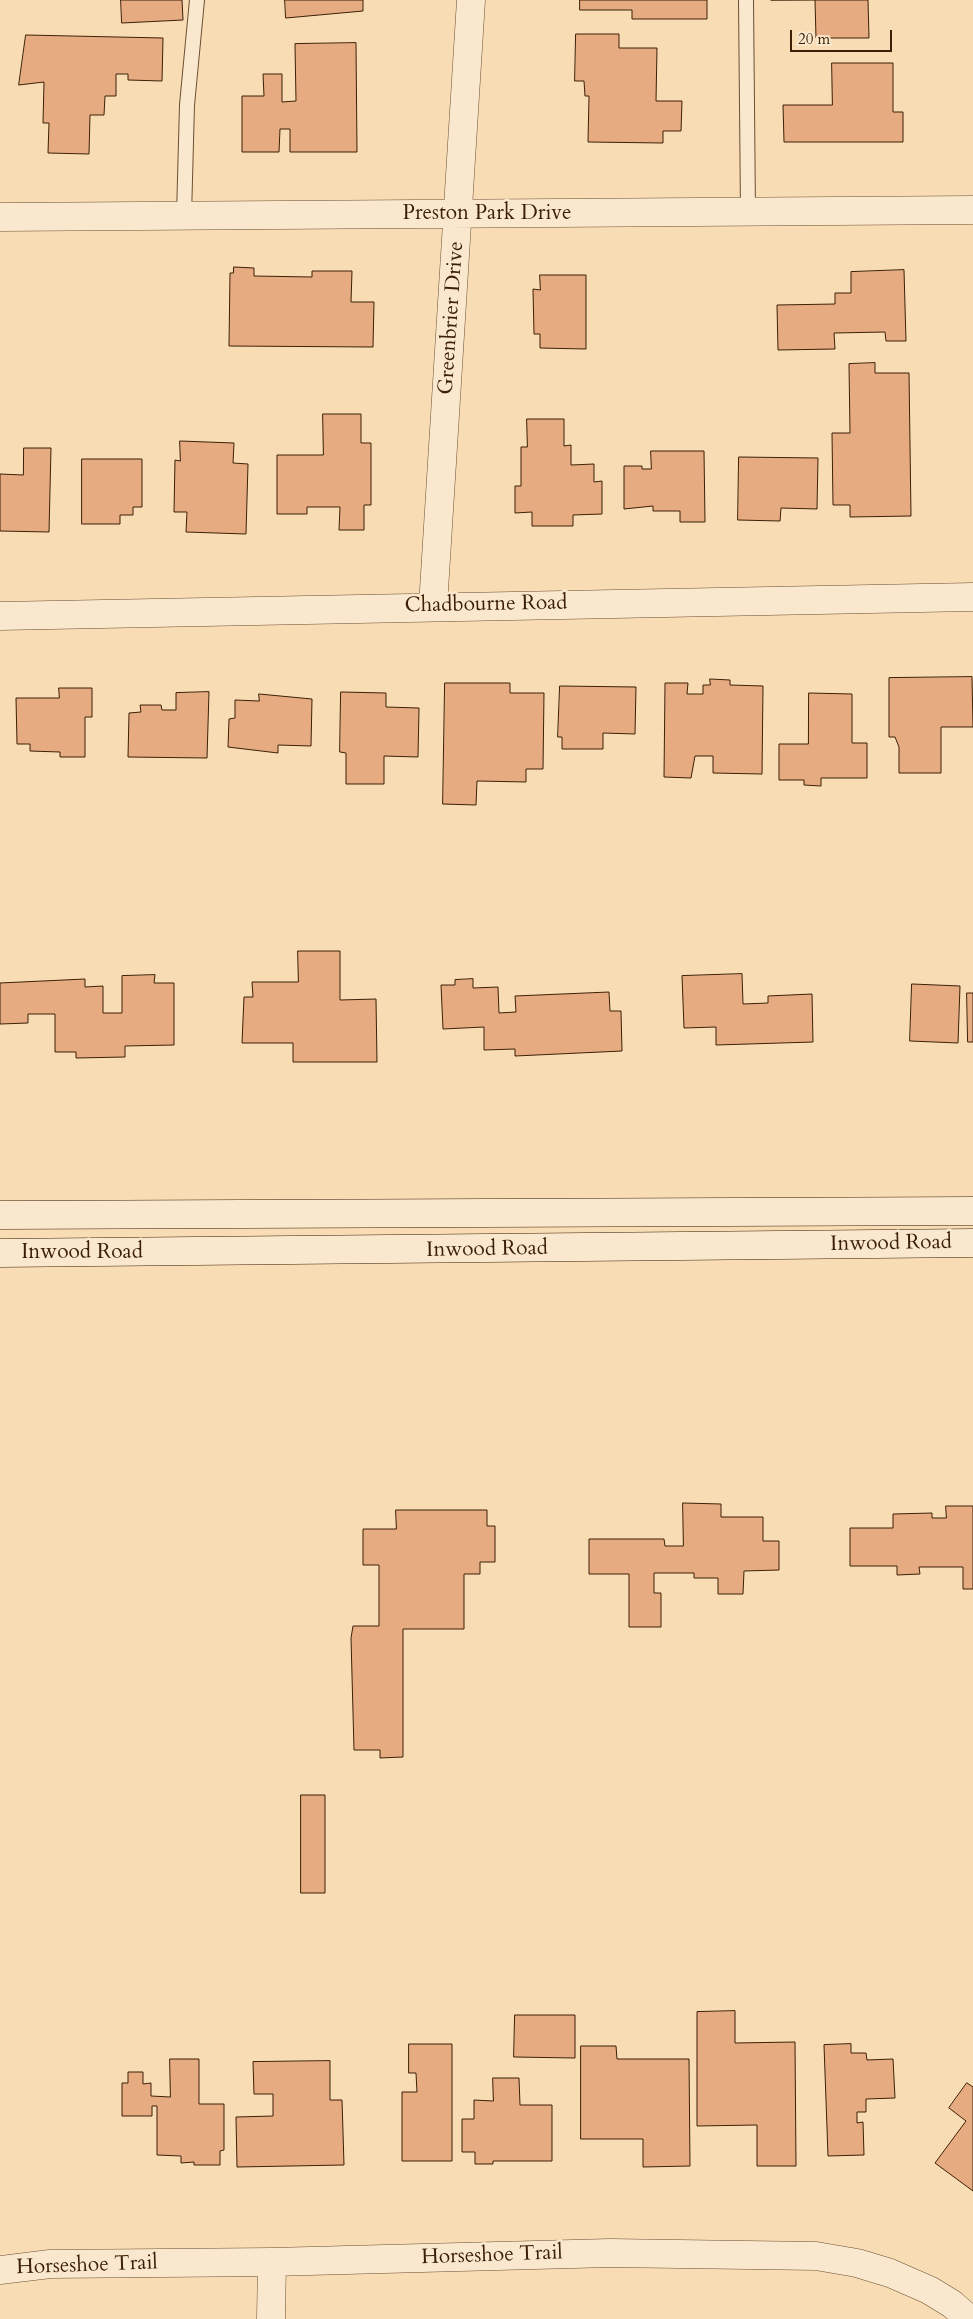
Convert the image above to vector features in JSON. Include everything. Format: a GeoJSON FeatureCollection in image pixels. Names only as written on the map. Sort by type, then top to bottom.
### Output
{"type":"FeatureCollection","features":[{"type":"Feature","properties":{"kind":"street","name":"Greenbrier Drive"},"geometry":{"type":"LineString","coordinates":[[433,606],[471,0]]}},
{"type":"Feature","properties":{"kind":"street","name":"Preston Park Drive"},"geometry":{"type":"LineString","coordinates":[[0,217],[973,210]]}},
{"type":"Feature","properties":{"kind":"street","name":"Chadbourne Road"},"geometry":{"type":"LineString","coordinates":[[0,616],[433,606],[973,597]]}},
{"type":"Feature","properties":{"kind":"street","name":"Inwood Road"},"geometry":{"type":"LineString","coordinates":[[0,1215],[973,1211]]}},
{"type":"Feature","properties":{"kind":"street"},"geometry":{"type":"LineString","coordinates":[[410,1251],[411,1213]]}},
{"type":"Feature","properties":{"kind":"street","name":"Inwood Road"},"geometry":{"type":"LineString","coordinates":[[0,1253],[410,1251],[973,1243]]}},
{"type":"Feature","properties":{"kind":"street","name":"Horseshoe Trail"},"geometry":{"type":"LineString","coordinates":[[0,2270],[50,2264],[272,2262],[610,2253],[816,2256],[857,2263],[890,2273],[929,2290],[952,2304],[969,2319]]}},
{"type":"Feature","properties":{"kind":"street"},"geometry":{"type":"LineString","coordinates":[[271,2319],[272,2262]]}},
{"type":"Feature","properties":{"kind":"lane"},"geometry":{"type":"LineString","coordinates":[[184,216],[188,105],[197,0]]}},
{"type":"Feature","properties":{"kind":"lane"},"geometry":{"type":"LineString","coordinates":[[746,0],[748,212]]}},
{"type":"Feature","properties":{"kind":"building"},"geometry":{"type":"Polygon","coordinates":[[[121,0],[182,0],[183,20],[122,23],[121,0]]]}},
{"type":"Feature","properties":{"kind":"building"},"geometry":{"type":"Polygon","coordinates":[[[285,0],[363,0],[363,11],[286,18],[285,0]]]}},
{"type":"Feature","properties":{"kind":"building"},"geometry":{"type":"Polygon","coordinates":[[[580,0],[707,0],[707,19],[632,19],[632,10],[580,10],[580,0]]]}},
{"type":"Feature","properties":{"kind":"building"},"geometry":{"type":"Polygon","coordinates":[[[815,0],[868,0],[869,38],[816,38],[815,0]]]}},
{"type":"Feature","properties":{"kind":"building"},"geometry":{"type":"Polygon","coordinates":[[[576,34],[619,34],[619,48],[657,48],[656,101],[682,101],[681,131],[663,131],[663,143],[588,142],[589,96],[585,96],[584,81],[575,81],[576,34]]]}},
{"type":"Feature","properties":{"kind":"building"},"geometry":{"type":"Polygon","coordinates":[[[26,35],[163,38],[162,81],[128,80],[128,74],[116,74],[116,96],[105,96],[104,115],[90,115],[89,154],[48,153],[49,123],[43,123],[44,82],[19,85],[26,35]]]}},
{"type":"Feature","properties":{"kind":"building"},"geometry":{"type":"Polygon","coordinates":[[[356,43],[357,152],[290,152],[290,129],[280,129],[279,152],[242,152],[242,96],[264,96],[263,74],[282,74],[282,102],[296,101],[295,44],[356,43]]]}},
{"type":"Feature","properties":{"kind":"building"},"geometry":{"type":"Polygon","coordinates":[[[832,63],[893,63],[893,112],[903,112],[903,142],[784,142],[783,105],[832,105],[832,63]]]}},
{"type":"Feature","properties":{"kind":"building"},"geometry":{"type":"Polygon","coordinates":[[[234,267],[254,268],[254,276],[312,277],[312,271],[352,271],[351,302],[374,302],[373,347],[229,346],[230,273],[233,273],[234,267]]]}},
{"type":"Feature","properties":{"kind":"building"},"geometry":{"type":"Polygon","coordinates":[[[904,270],[906,341],[886,341],[885,332],[834,333],[835,349],[778,350],[777,305],[835,304],[835,293],[851,293],[851,272],[904,270]]]}},
{"type":"Feature","properties":{"kind":"building"},"geometry":{"type":"Polygon","coordinates":[[[540,275],[586,275],[586,349],[540,348],[540,334],[534,334],[533,289],[540,290],[540,275]]]}},
{"type":"Feature","properties":{"kind":"building"},"geometry":{"type":"Polygon","coordinates":[[[875,363],[875,373],[909,373],[911,516],[850,517],[850,505],[833,505],[832,433],[850,433],[849,364],[875,363]]]}},
{"type":"Feature","properties":{"kind":"building"},"geometry":{"type":"Polygon","coordinates":[[[323,414],[361,414],[361,443],[371,443],[371,505],[364,505],[364,530],[339,530],[340,507],[307,507],[307,514],[277,514],[277,455],[323,455],[323,414]]]}},
{"type":"Feature","properties":{"kind":"building"},"geometry":{"type":"Polygon","coordinates":[[[527,419],[564,419],[564,446],[571,445],[571,465],[594,464],[594,482],[602,481],[602,514],[573,515],[573,526],[532,526],[532,512],[515,513],[515,486],[521,486],[521,447],[527,447],[527,419]]]}},
{"type":"Feature","properties":{"kind":"building"},"geometry":{"type":"Polygon","coordinates":[[[180,441],[234,443],[233,463],[248,464],[246,534],[186,532],[187,512],[174,512],[175,460],[180,461],[180,441]]]}},
{"type":"Feature","properties":{"kind":"building"},"geometry":{"type":"Polygon","coordinates":[[[24,448],[51,448],[49,532],[0,531],[0,474],[23,475],[24,448]]]}},
{"type":"Feature","properties":{"kind":"building"},"geometry":{"type":"Polygon","coordinates":[[[651,451],[704,451],[705,522],[680,522],[680,511],[653,511],[653,506],[624,509],[624,466],[642,466],[642,469],[651,469],[651,451]]]}},
{"type":"Feature","properties":{"kind":"building"},"geometry":{"type":"Polygon","coordinates":[[[739,457],[818,458],[817,509],[781,508],[780,521],[738,520],[739,457]]]}},
{"type":"Feature","properties":{"kind":"building"},"geometry":{"type":"Polygon","coordinates":[[[82,459],[142,459],[142,507],[133,507],[133,515],[120,515],[120,524],[82,524],[82,459]]]}},
{"type":"Feature","properties":{"kind":"building"},"geometry":{"type":"Polygon","coordinates":[[[972,677],[973,727],[941,727],[941,773],[899,773],[899,747],[895,737],[889,737],[889,678],[972,677]]]}},
{"type":"Feature","properties":{"kind":"building"},"geometry":{"type":"Polygon","coordinates":[[[710,679],[730,680],[730,685],[763,686],[762,774],[713,773],[713,756],[695,756],[691,778],[664,777],[665,683],[688,683],[687,694],[703,694],[703,685],[710,685],[710,679]]]}},
{"type":"Feature","properties":{"kind":"building"},"geometry":{"type":"Polygon","coordinates":[[[445,683],[510,683],[510,693],[544,693],[543,769],[526,769],[526,782],[477,781],[476,805],[443,804],[445,683]]]}},
{"type":"Feature","properties":{"kind":"building"},"geometry":{"type":"Polygon","coordinates":[[[560,686],[636,687],[635,734],[603,733],[603,749],[562,749],[562,737],[558,737],[560,686]]]}},
{"type":"Feature","properties":{"kind":"building"},"geometry":{"type":"Polygon","coordinates":[[[59,688],[92,688],[92,717],[85,717],[85,757],[60,757],[60,752],[30,751],[30,744],[17,744],[16,698],[59,698],[59,688]]]}},
{"type":"Feature","properties":{"kind":"building"},"geometry":{"type":"Polygon","coordinates":[[[209,692],[207,758],[128,757],[129,713],[141,712],[140,705],[161,705],[162,710],[176,710],[176,693],[209,692]]]}},
{"type":"Feature","properties":{"kind":"building"},"geometry":{"type":"Polygon","coordinates":[[[341,692],[386,693],[386,707],[419,708],[418,757],[384,756],[384,784],[346,784],[346,753],[340,752],[341,692]]]}},
{"type":"Feature","properties":{"kind":"building"},"geometry":{"type":"Polygon","coordinates":[[[809,693],[852,694],[852,743],[867,743],[867,778],[821,778],[821,786],[804,785],[804,780],[779,780],[779,744],[808,744],[809,693]]]}},
{"type":"Feature","properties":{"kind":"building"},"geometry":{"type":"Polygon","coordinates":[[[259,694],[312,699],[311,746],[278,745],[278,753],[228,747],[229,719],[235,718],[235,700],[259,701],[259,694]]]}},
{"type":"Feature","properties":{"kind":"building"},"geometry":{"type":"Polygon","coordinates":[[[298,951],[340,951],[340,1000],[376,999],[377,1062],[293,1062],[293,1043],[242,1043],[244,997],[253,997],[252,982],[298,982],[298,951]]]}},
{"type":"Feature","properties":{"kind":"building"},"geometry":{"type":"Polygon","coordinates":[[[742,974],[743,1004],[768,1003],[768,996],[812,994],[813,1042],[716,1045],[716,1027],[684,1028],[682,976],[742,974]]]}},
{"type":"Feature","properties":{"kind":"building"},"geometry":{"type":"Polygon","coordinates":[[[155,975],[154,983],[174,983],[174,1045],[125,1046],[125,1057],[76,1058],[76,1052],[55,1052],[55,1014],[28,1014],[28,1023],[0,1024],[0,983],[85,979],[85,987],[103,986],[103,1013],[122,1013],[122,976],[155,975]]]}},
{"type":"Feature","properties":{"kind":"building"},"geometry":{"type":"Polygon","coordinates":[[[473,979],[473,988],[498,987],[499,1013],[516,1012],[515,996],[609,992],[610,1011],[621,1011],[622,1051],[515,1056],[515,1049],[484,1050],[484,1027],[443,1029],[441,985],[455,985],[455,980],[473,979]]]}},
{"type":"Feature","properties":{"kind":"building"},"geometry":{"type":"Polygon","coordinates":[[[912,984],[960,986],[958,1043],[910,1041],[912,984]]]}},
{"type":"Feature","properties":{"kind":"building"},"geometry":{"type":"Polygon","coordinates":[[[967,993],[973,993],[973,1042],[968,1042],[967,993]]]}},
{"type":"Feature","properties":{"kind":"building"},"geometry":{"type":"Polygon","coordinates":[[[683,1503],[721,1504],[721,1517],[763,1517],[763,1541],[779,1541],[779,1570],[744,1571],[743,1594],[718,1594],[718,1578],[694,1578],[694,1573],[654,1573],[654,1593],[661,1593],[661,1627],[629,1627],[629,1574],[589,1574],[589,1539],[664,1539],[665,1546],[683,1546],[683,1503]]]}},
{"type":"Feature","properties":{"kind":"building"},"geometry":{"type":"Polygon","coordinates":[[[946,1506],[973,1506],[973,1589],[963,1589],[963,1567],[919,1567],[920,1574],[897,1575],[897,1566],[850,1566],[850,1528],[893,1528],[893,1514],[932,1513],[932,1518],[946,1518],[946,1506]]]}},
{"type":"Feature","properties":{"kind":"building"},"geometry":{"type":"Polygon","coordinates":[[[396,1510],[487,1510],[487,1526],[495,1526],[495,1562],[480,1562],[480,1574],[464,1574],[464,1629],[403,1629],[403,1757],[380,1758],[380,1750],[354,1750],[351,1638],[353,1626],[379,1626],[379,1565],[363,1565],[363,1529],[396,1529],[396,1510]]]}},
{"type":"Feature","properties":{"kind":"building"},"geometry":{"type":"Polygon","coordinates":[[[301,1795],[325,1795],[325,1893],[301,1893],[301,1795]]]}},
{"type":"Feature","properties":{"kind":"building"},"geometry":{"type":"Polygon","coordinates":[[[735,2011],[735,2043],[795,2042],[796,2166],[757,2166],[757,2125],[697,2126],[697,2012],[735,2011]]]}},
{"type":"Feature","properties":{"kind":"building"},"geometry":{"type":"Polygon","coordinates":[[[515,2015],[575,2015],[575,2058],[514,2057],[515,2015]]]}},
{"type":"Feature","properties":{"kind":"building"},"geometry":{"type":"Polygon","coordinates":[[[409,2044],[452,2044],[452,2161],[402,2161],[402,2092],[417,2092],[416,2073],[409,2073],[409,2044]]]}},
{"type":"Feature","properties":{"kind":"building"},"geometry":{"type":"Polygon","coordinates":[[[851,2044],[851,2053],[866,2053],[867,2060],[893,2059],[895,2098],[866,2099],[866,2112],[857,2112],[857,2123],[863,2122],[864,2155],[828,2156],[824,2045],[851,2044]]]}},
{"type":"Feature","properties":{"kind":"building"},"geometry":{"type":"Polygon","coordinates":[[[581,2046],[616,2046],[617,2059],[689,2059],[690,2166],[643,2167],[643,2139],[581,2139],[581,2046]]]}},
{"type":"Feature","properties":{"kind":"building"},"geometry":{"type":"Polygon","coordinates":[[[170,2059],[199,2059],[199,2104],[224,2104],[224,2150],[220,2151],[220,2165],[194,2165],[194,2162],[181,2163],[181,2156],[157,2155],[157,2106],[152,2106],[152,2116],[122,2116],[122,2083],[128,2083],[128,2072],[143,2072],[143,2084],[151,2083],[151,2096],[170,2097],[170,2059]]]}},
{"type":"Feature","properties":{"kind":"building"},"geometry":{"type":"Polygon","coordinates":[[[330,2061],[330,2100],[342,2100],[344,2165],[237,2167],[236,2117],[273,2116],[273,2094],[254,2094],[253,2062],[330,2061]]]}},
{"type":"Feature","properties":{"kind":"building"},"geometry":{"type":"Polygon","coordinates":[[[493,2078],[519,2078],[520,2105],[552,2105],[552,2161],[493,2161],[493,2164],[475,2164],[475,2152],[462,2152],[462,2119],[474,2119],[474,2100],[493,2101],[493,2078]]]}},
{"type":"Feature","properties":{"kind":"building"},"geometry":{"type":"Polygon","coordinates":[[[967,2083],[973,2087],[973,2191],[935,2163],[966,2121],[949,2108],[967,2083]]]}}]}
